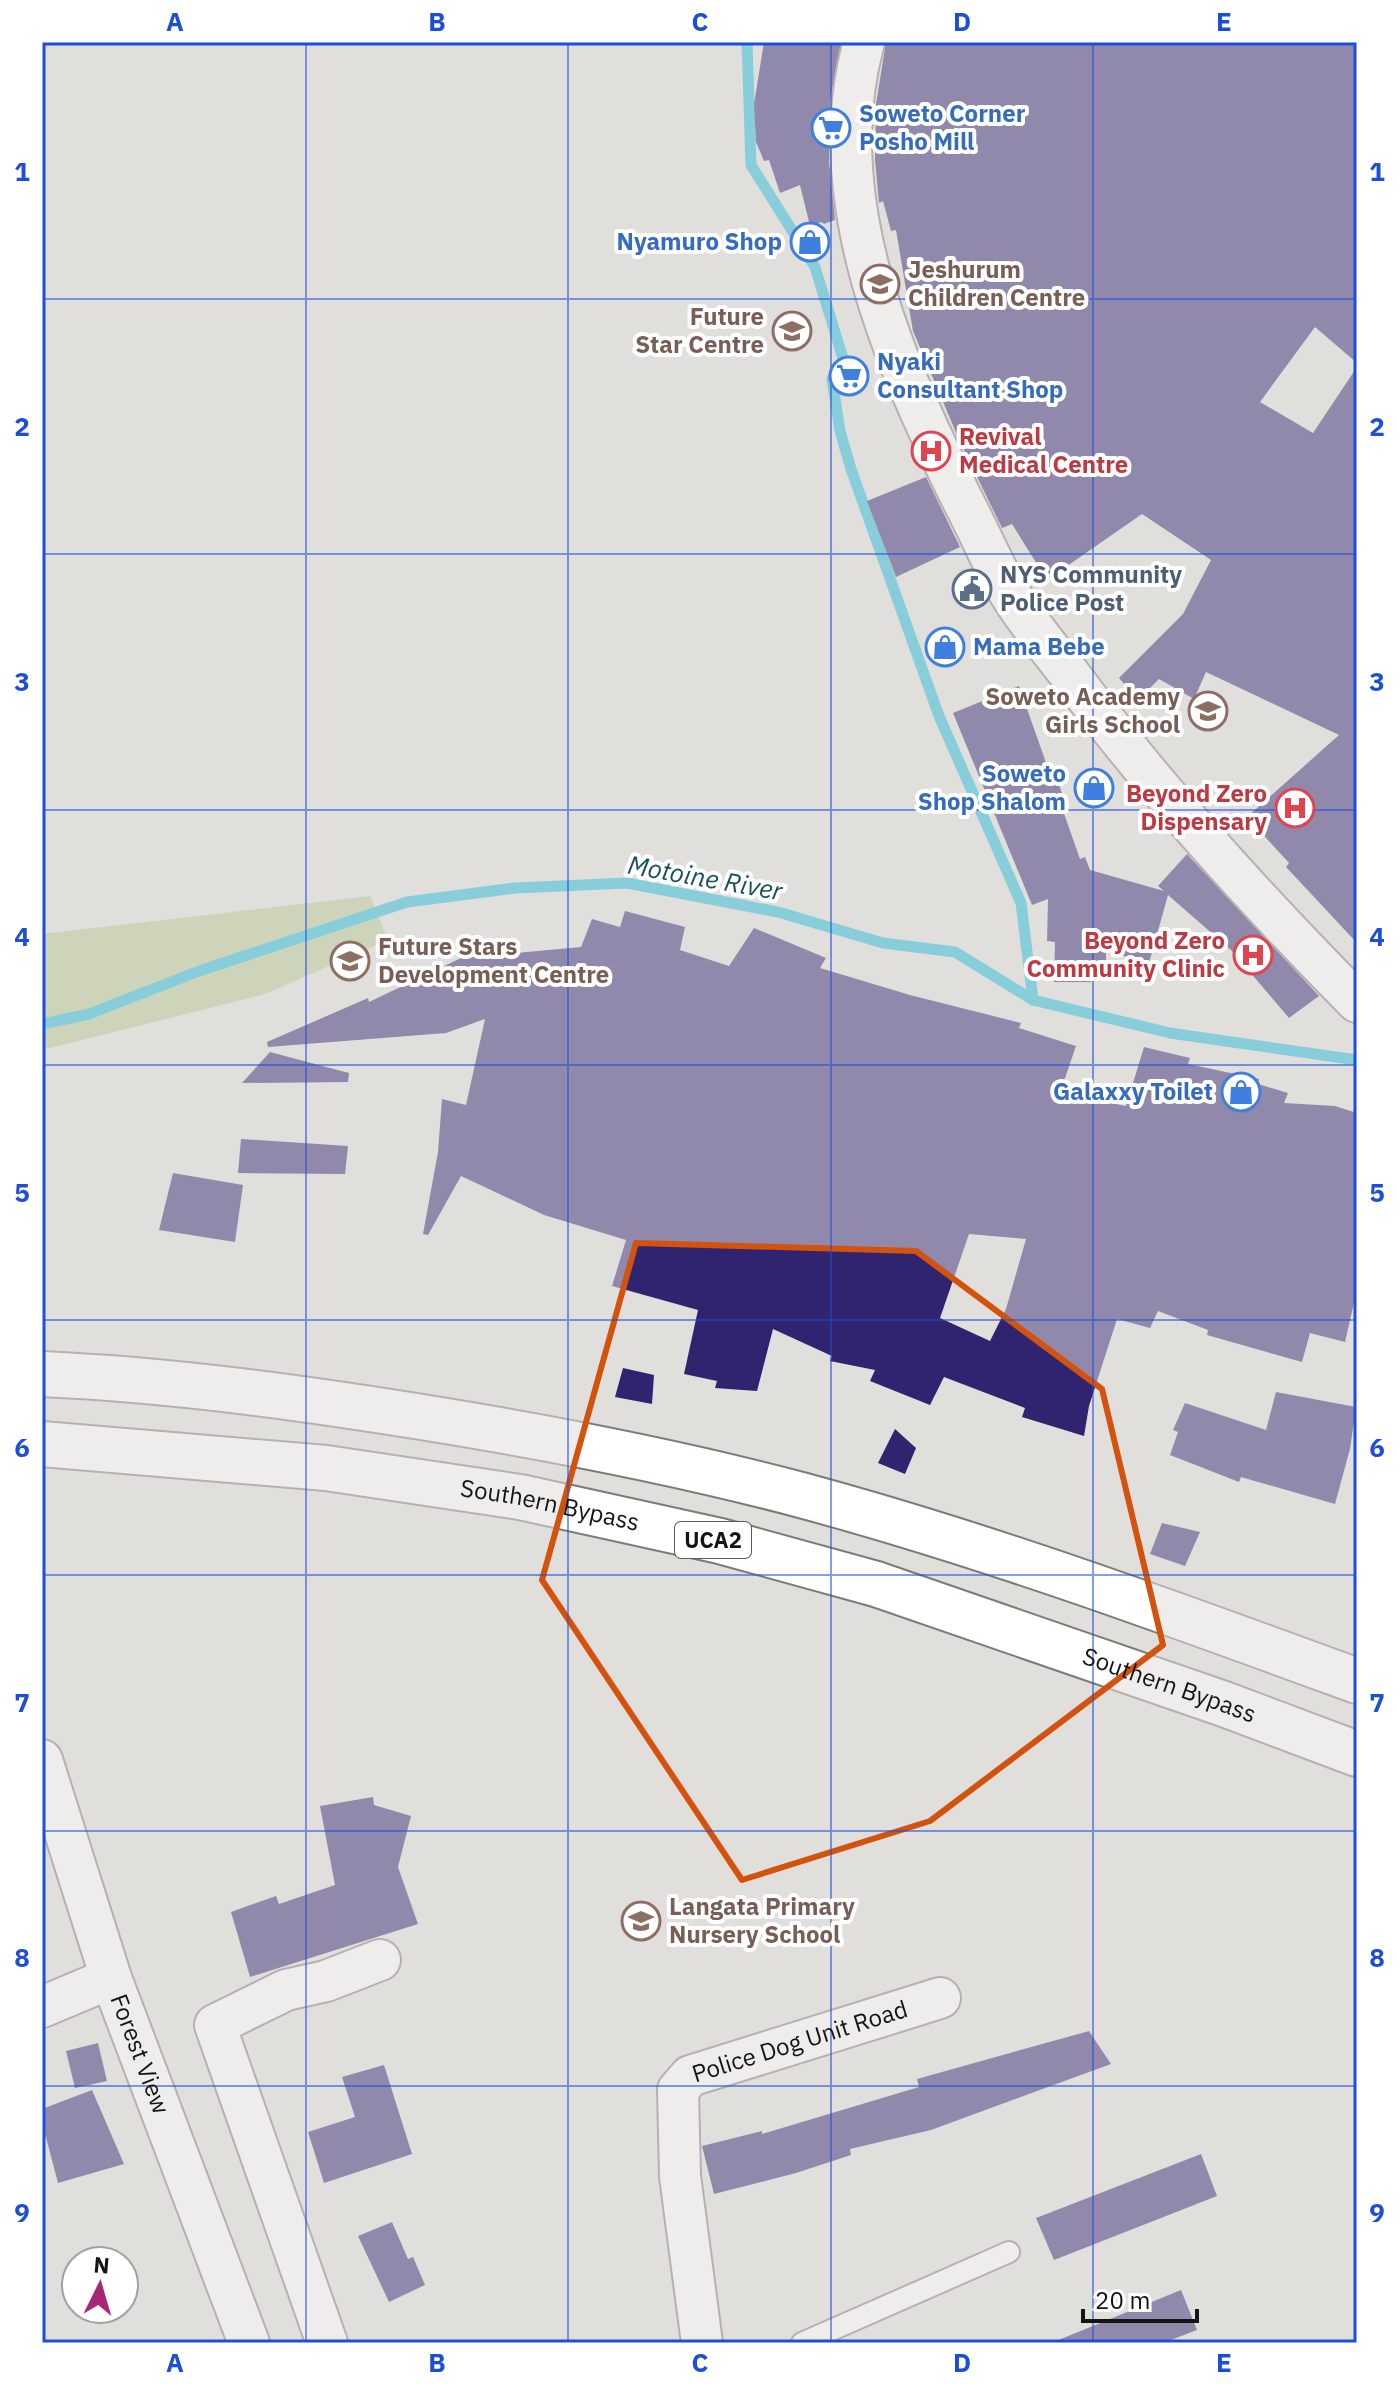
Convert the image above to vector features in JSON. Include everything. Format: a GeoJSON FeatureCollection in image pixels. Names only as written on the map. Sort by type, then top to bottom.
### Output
{"type":"FeatureCollection","features":[{"type":"Feature","properties":{"kind":"highway"},"geometry":{"type":"LineString","coordinates":[[42,1374],[114,1377],[301,1398],[525,1434],[669,1463],[802,1495],[960,1544],[1151,1606],[1357,1681]]}},
{"type":"Feature","properties":{"kind":"highway","name":"Southern Bypass"},"geometry":{"type":"LineString","coordinates":[[42,1444],[326,1468],[520,1497],[720,1541],[876,1584],[1224,1704],[1357,1754]]}},
{"type":"Feature","properties":{"kind":"street"},"geometry":{"type":"LineString","coordinates":[[864,42],[851,101],[851,145],[855,199],[870,269],[895,348],[927,429],[1005,583],[1122,745],[1281,925],[1357,1002]]}},
{"type":"Feature","properties":{"kind":"street","name":"Forest View"},"geometry":{"type":"LineString","coordinates":[[42,1760],[111,1978],[249,2343]]}},
{"type":"Feature","properties":{"kind":"street"},"geometry":{"type":"LineString","coordinates":[[327,2343],[215,2025],[286,1990],[326,1981],[380,1960]]}},
{"type":"Feature","properties":{"kind":"street"},"geometry":{"type":"LineString","coordinates":[[42,2007],[111,1978]]}},
{"type":"Feature","properties":{"kind":"street","name":"Police Dog Unit Road"},"geometry":{"type":"LineString","coordinates":[[702,2343],[680,2176],[678,2090],[690,2076],[940,1998]]}},
{"type":"Feature","properties":{"kind":"lane"},"geometry":{"type":"LineString","coordinates":[[802,2343],[1009,2252]]}},
{"type":"Feature","properties":{"kind":"highlighted area"},"geometry":{"type":"Polygon","coordinates":[[[636,1243],[916,1251],[1102,1389],[1163,1645],[930,1821],[742,1880],[542,1580],[636,1243]]]}},
{"type":"Feature","properties":{"kind":"green space"},"geometry":{"type":"Polygon","coordinates":[[[370,896],[388,940],[265,994],[42,1050],[42,934],[370,896]]]}},
{"type":"Feature","properties":{"kind":"building"},"geometry":{"type":"Polygon","coordinates":[[[764,42],[841,42],[830,101],[829,161],[835,220],[810,226],[800,185],[780,193],[769,160],[764,161],[756,142],[754,104],[764,42]]]}},
{"type":"Feature","properties":{"kind":"building"},"geometry":{"type":"Polygon","coordinates":[[[886,42],[1357,42],[1357,363],[1315,327],[1260,402],[1313,433],[1357,367],[1357,943],[1286,867],[1289,863],[1247,817],[1339,735],[1206,672],[1194,699],[1159,679],[1138,700],[1119,678],[1183,614],[1211,560],[1142,514],[1047,580],[1012,524],[1002,528],[960,442],[913,331],[896,230],[891,231],[883,201],[879,203],[875,160],[876,104],[886,42]]]}},
{"type":"Feature","properties":{"kind":"building"},"geometry":{"type":"Polygon","coordinates":[[[926,477],[960,547],[896,577],[867,501],[926,477]]]}},
{"type":"Feature","properties":{"kind":"building"},"geometry":{"type":"Polygon","coordinates":[[[1019,686],[1050,774],[1055,774],[1065,801],[1060,802],[1080,859],[1085,857],[1090,870],[1164,891],[1158,886],[1187,854],[1319,996],[1289,1018],[1231,950],[1168,895],[1149,963],[1106,951],[1106,972],[1091,972],[1091,982],[1054,982],[1055,942],[1047,941],[1048,899],[1032,905],[953,713],[1019,686]]]}},
{"type":"Feature","properties":{"kind":"building"},"geometry":{"type":"Polygon","coordinates":[[[625,911],[685,927],[680,950],[729,966],[754,928],[826,958],[820,968],[1021,1023],[1019,1028],[1076,1046],[1060,1093],[1126,1106],[1144,1047],[1190,1058],[1188,1064],[1259,1079],[1258,1084],[1288,1093],[1284,1103],[1335,1106],[1357,1113],[1357,1290],[1345,1342],[1310,1333],[1302,1362],[1207,1335],[1208,1330],[1158,1311],[1150,1328],[1117,1319],[1089,1406],[1084,1436],[1022,1417],[1025,1408],[944,1377],[930,1405],[870,1381],[875,1370],[830,1361],[832,1356],[773,1329],[757,1391],[715,1388],[717,1381],[684,1374],[698,1310],[612,1286],[626,1240],[544,1215],[461,1176],[428,1235],[423,1234],[438,1152],[442,1099],[466,1105],[485,1019],[446,1033],[268,1047],[267,1042],[368,998],[369,1002],[461,958],[581,947],[592,919],[620,927],[625,911]],[[969,1234],[940,1318],[990,1341],[1006,1309],[1026,1239],[969,1234]]]}},
{"type":"Feature","properties":{"kind":"building"},"geometry":{"type":"Polygon","coordinates":[[[270,1052],[349,1073],[348,1082],[242,1083],[270,1052]]]}},
{"type":"Feature","properties":{"kind":"building"},"geometry":{"type":"Polygon","coordinates":[[[241,1139],[348,1146],[345,1174],[238,1173],[241,1139]]]}},
{"type":"Feature","properties":{"kind":"building"},"geometry":{"type":"Polygon","coordinates":[[[173,1173],[243,1185],[235,1242],[159,1230],[173,1173]]]}},
{"type":"Feature","properties":{"kind":"building"},"geometry":{"type":"Polygon","coordinates":[[[623,1368],[654,1375],[652,1404],[615,1397],[623,1368]]]}},
{"type":"Feature","properties":{"kind":"building"},"geometry":{"type":"Polygon","coordinates":[[[1276,1392],[1356,1407],[1350,1449],[1335,1504],[1241,1477],[1239,1482],[1170,1455],[1178,1432],[1173,1430],[1185,1403],[1266,1430],[1276,1392]]]}},
{"type":"Feature","properties":{"kind":"building"},"geometry":{"type":"Polygon","coordinates":[[[895,1429],[916,1448],[905,1474],[878,1463],[895,1429]]]}},
{"type":"Feature","properties":{"kind":"building"},"geometry":{"type":"Polygon","coordinates":[[[1162,1523],[1200,1532],[1185,1566],[1150,1554],[1162,1523]]]}},
{"type":"Feature","properties":{"kind":"building"},"geometry":{"type":"Polygon","coordinates":[[[373,1797],[374,1805],[411,1816],[398,1867],[418,1924],[250,1977],[231,1912],[276,1896],[279,1904],[335,1885],[320,1806],[373,1797]]]}},
{"type":"Feature","properties":{"kind":"building"},"geometry":{"type":"Polygon","coordinates":[[[1089,2031],[1111,2064],[931,2130],[850,2149],[851,2155],[714,2194],[702,2146],[762,2131],[762,2134],[919,2087],[917,2079],[1089,2031]]]}},
{"type":"Feature","properties":{"kind":"building"},"geometry":{"type":"Polygon","coordinates":[[[98,2043],[107,2081],[75,2088],[66,2051],[98,2043]]]}},
{"type":"Feature","properties":{"kind":"building"},"geometry":{"type":"Polygon","coordinates":[[[384,2065],[412,2154],[324,2183],[308,2132],[355,2117],[342,2077],[384,2065]]]}},
{"type":"Feature","properties":{"kind":"building"},"geometry":{"type":"Polygon","coordinates":[[[92,2090],[124,2164],[58,2183],[42,2122],[42,2109],[92,2090]]]}},
{"type":"Feature","properties":{"kind":"building"},"geometry":{"type":"Polygon","coordinates":[[[1201,2154],[1217,2196],[1054,2260],[1036,2218],[1201,2154]]]}},
{"type":"Feature","properties":{"kind":"building"},"geometry":{"type":"Polygon","coordinates":[[[392,2222],[408,2259],[413,2257],[425,2285],[389,2302],[358,2236],[392,2222]]]}},
{"type":"Feature","properties":{"kind":"building"},"geometry":{"type":"Polygon","coordinates":[[[1181,2290],[1197,2330],[1163,2343],[1051,2343],[1181,2290]]]}},
{"type":"Feature","properties":{"kind":"waterway"},"geometry":{"type":"LineString","coordinates":[[747,42],[751,165],[815,267],[845,365],[832,379],[840,431],[851,469],[939,716],[1021,903],[1033,1000]]}},
{"type":"Feature","properties":{"kind":"waterway","name":"Motoine River"},"geometry":{"type":"LineString","coordinates":[[42,1024],[89,1014],[199,971],[407,902],[515,888],[627,883],[778,912],[883,943],[955,952],[1033,1000],[1170,1033],[1357,1060]]}},
{"type":"Feature","properties":{"kind":"place","name":"Soweto Corner Posho Mill"},"geometry":{"type":"Point","coordinates":[831,128]}},
{"type":"Feature","properties":{"kind":"place","name":"Nyamuro Shop"},"geometry":{"type":"Point","coordinates":[810,242]}},
{"type":"Feature","properties":{"kind":"place","name":"Jeshurum Children Centre"},"geometry":{"type":"Point","coordinates":[880,284]}},
{"type":"Feature","properties":{"kind":"place","name":"Future Star Centre"},"geometry":{"type":"Point","coordinates":[792,331]}},
{"type":"Feature","properties":{"kind":"place","name":"Nyaki Consultant Shop"},"geometry":{"type":"Point","coordinates":[849,376]}},
{"type":"Feature","properties":{"kind":"place","name":"Revival Medical Centre"},"geometry":{"type":"Point","coordinates":[931,451]}},
{"type":"Feature","properties":{"kind":"place","name":"NYS Community Police Post"},"geometry":{"type":"Point","coordinates":[972,589]}},
{"type":"Feature","properties":{"kind":"place","name":"Mama Bebe"},"geometry":{"type":"Point","coordinates":[945,647]}},
{"type":"Feature","properties":{"kind":"place","name":"Soweto Academy Girls School"},"geometry":{"type":"Point","coordinates":[1208,711]}},
{"type":"Feature","properties":{"kind":"place","name":"Soweto Shop Shalom"},"geometry":{"type":"Point","coordinates":[1094,788]}},
{"type":"Feature","properties":{"kind":"place","name":"Beyond Zero Dispensary"},"geometry":{"type":"Point","coordinates":[1295,808]}},
{"type":"Feature","properties":{"kind":"place","name":"Beyond Zero Community Clinic"},"geometry":{"type":"Point","coordinates":[1253,955]}},
{"type":"Feature","properties":{"kind":"place","name":"Future Stars Development Centre"},"geometry":{"type":"Point","coordinates":[350,961]}},
{"type":"Feature","properties":{"kind":"place","name":"Galaxxy Toilet"},"geometry":{"type":"Point","coordinates":[1241,1092]}},
{"type":"Feature","properties":{"kind":"place","name":"Langata Primary Nursery School"},"geometry":{"type":"Point","coordinates":[641,1921]}}]}
